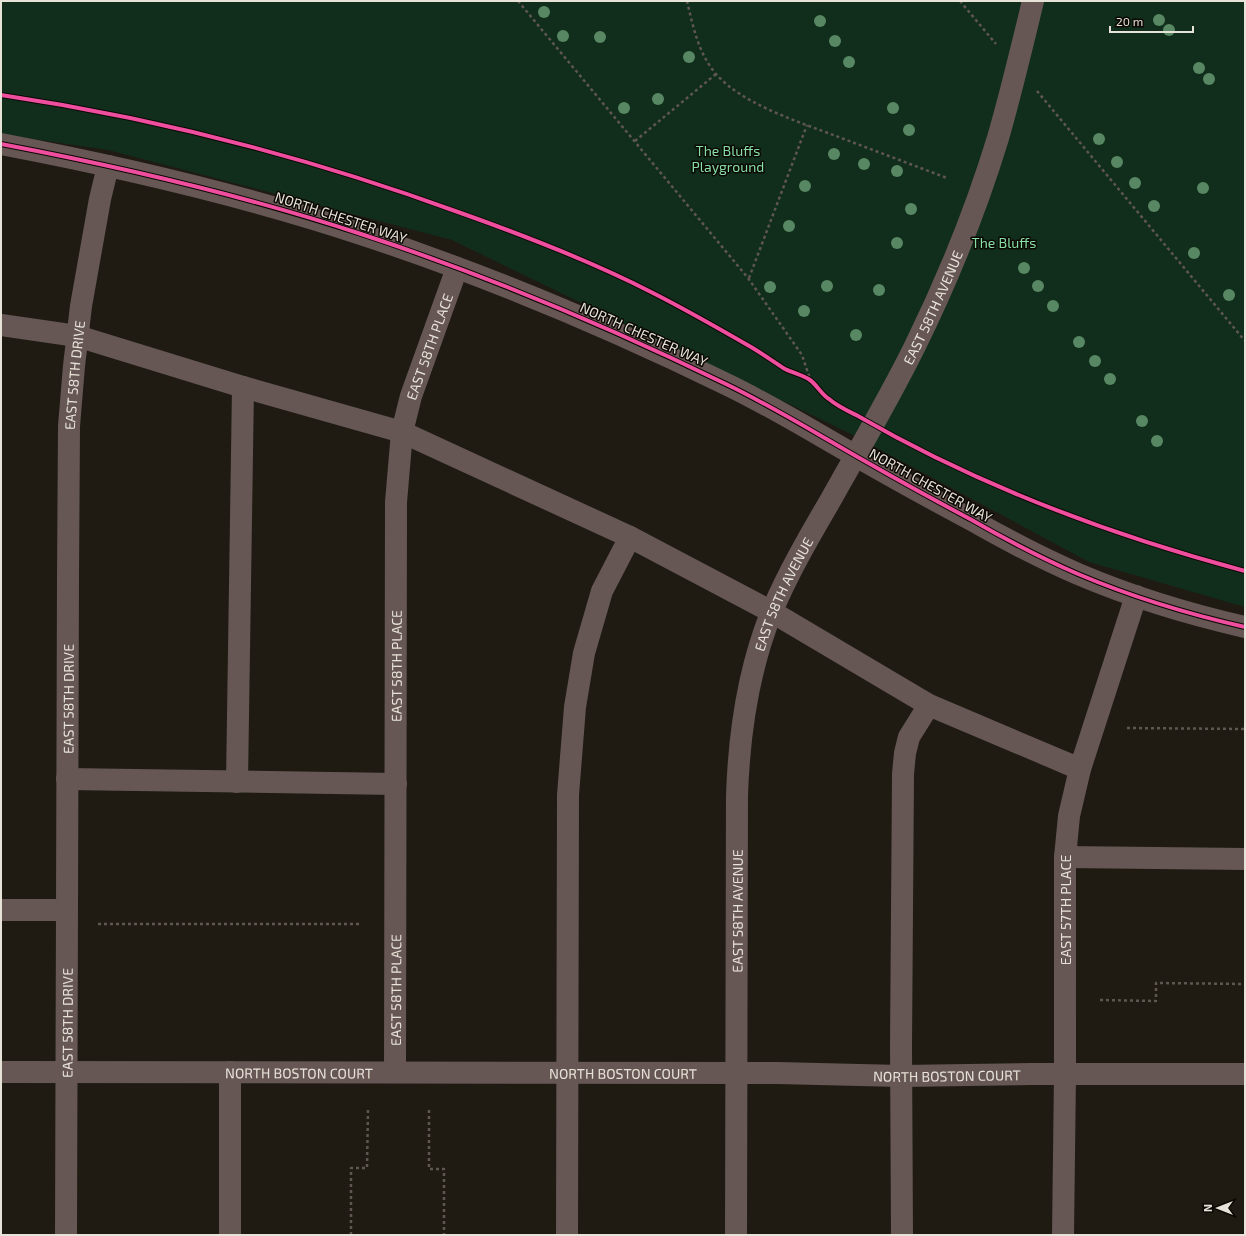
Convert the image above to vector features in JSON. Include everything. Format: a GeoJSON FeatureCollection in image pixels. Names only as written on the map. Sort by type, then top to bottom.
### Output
{"type":"FeatureCollection","features":[{"type":"Feature","properties":{"kind":"street","name":"EAST 58TH AVENUE"},"geometry":{"type":"LineString","coordinates":[[736,1235],[738,767],[750,682],[772,612],[793,567],[856,456],[915,346],[953,264],[967,229],[998,138],[1033,1]]}},
{"type":"Feature","properties":{"kind":"street","name":"NORTH CHESTER WAY"},"geometry":{"type":"LineString","coordinates":[[1,144],[108,166],[230,195],[358,233],[457,268],[612,331],[729,385],[941,504],[1028,551],[1079,575],[1136,596],[1195,615],[1245,628]]}},
{"type":"Feature","properties":{"kind":"street","name":"EAST 58TH DRIVE"},"geometry":{"type":"LineString","coordinates":[[66,1235],[68,464],[71,396],[77,336],[86,276],[108,166]]}},
{"type":"Feature","properties":{"kind":"street","name":"EAST 58TH PLACE"},"geometry":{"type":"LineString","coordinates":[[395,1072],[396,502],[402,432],[411,396],[457,268]]}},
{"type":"Feature","properties":{"kind":"street"},"geometry":{"type":"LineString","coordinates":[[1,325],[77,336],[243,387],[402,432],[630,537],[772,612],[929,705],[1080,769]]}},
{"type":"Feature","properties":{"kind":"street"},"geometry":{"type":"LineString","coordinates":[[237,782],[243,387]]}},
{"type":"Feature","properties":{"kind":"street"},"geometry":{"type":"LineString","coordinates":[[567,1235],[568,795],[574,707],[584,653],[602,591],[630,537]]}},
{"type":"Feature","properties":{"kind":"street","name":"EAST 57TH PLACE"},"geometry":{"type":"LineString","coordinates":[[1063,1235],[1065,857],[1069,816],[1080,769],[1136,596]]}},
{"type":"Feature","properties":{"kind":"street"},"geometry":{"type":"LineString","coordinates":[[902,1235],[901,1076],[903,774],[905,753],[910,737],[929,705]]}},
{"type":"Feature","properties":{"kind":"street"},"geometry":{"type":"LineString","coordinates":[[67,779],[396,784]]}},
{"type":"Feature","properties":{"kind":"street"},"geometry":{"type":"LineString","coordinates":[[1065,857],[1245,859]]}},
{"type":"Feature","properties":{"kind":"street"},"geometry":{"type":"LineString","coordinates":[[1,910],[67,910]]}},
{"type":"Feature","properties":{"kind":"street","name":"NORTH BOSTON COURT"},"geometry":{"type":"LineString","coordinates":[[1,1072],[395,1072],[567,1074],[736,1073],[901,1076],[1245,1074]]}},
{"type":"Feature","properties":{"kind":"street"},"geometry":{"type":"LineString","coordinates":[[230,1072],[230,1235]]}},
{"type":"Feature","properties":{"kind":"path"},"geometry":{"type":"LineString","coordinates":[[518,1],[748,278],[802,355],[810,379],[813,383]]}},
{"type":"Feature","properties":{"kind":"path"},"geometry":{"type":"LineString","coordinates":[[687,1],[698,43],[706,60],[716,74],[739,94],[807,125],[947,178]]}},
{"type":"Feature","properties":{"kind":"path"},"geometry":{"type":"LineString","coordinates":[[960,1],[999,47]]}},
{"type":"Feature","properties":{"kind":"path"},"geometry":{"type":"LineString","coordinates":[[635,141],[716,74]]}},
{"type":"Feature","properties":{"kind":"path"},"geometry":{"type":"LineString","coordinates":[[1036,89],[1245,341]]}},
{"type":"Feature","properties":{"kind":"path"},"geometry":{"type":"LineString","coordinates":[[748,278],[807,125]]}},
{"type":"Feature","properties":{"kind":"path"},"geometry":{"type":"LineString","coordinates":[[802,376],[810,379]]}},
{"type":"Feature","properties":{"kind":"path"},"geometry":{"type":"LineString","coordinates":[[1127,728],[1245,729]]}},
{"type":"Feature","properties":{"kind":"path"},"geometry":{"type":"LineString","coordinates":[[98,924],[359,924]]}},
{"type":"Feature","properties":{"kind":"path"},"geometry":{"type":"LineString","coordinates":[[1100,1000],[1156,1001],[1156,983],[1245,984]]}},
{"type":"Feature","properties":{"kind":"path"},"geometry":{"type":"LineString","coordinates":[[351,1235],[351,1168],[367,1168],[368,1110]]}},
{"type":"Feature","properties":{"kind":"path"},"geometry":{"type":"LineString","coordinates":[[429,1110],[429,1169],[444,1169],[444,1235]]}},
{"type":"Feature","properties":{"kind":"green space","name":"The Bluffs"},"geometry":{"type":"Polygon","coordinates":[[[1,1],[1245,1],[1245,607],[1089,562],[849,433],[452,240],[108,150],[1,134],[1,1]]]}},
{"type":"Feature","properties":{"kind":"cycle path"},"geometry":{"type":"LineString","coordinates":[[1,95],[117,115],[289,157],[402,192],[531,239],[604,269],[676,305],[751,347],[785,369],[807,378],[826,397],[839,406],[951,465],[998,486],[1095,525],[1195,557],[1245,571]]}},
{"type":"Feature","properties":{"kind":"cycle path"},"geometry":{"type":"LineString","coordinates":[[1,144],[92,162],[227,194],[361,234],[501,285],[593,323],[740,391],[996,534],[1064,568],[1098,582],[1181,611],[1245,627]]}},
{"type":"Feature","properties":{"kind":"park label","name":"The Bluffs Playground"},"geometry":{"type":"Point","coordinates":[728,158]}}]}
